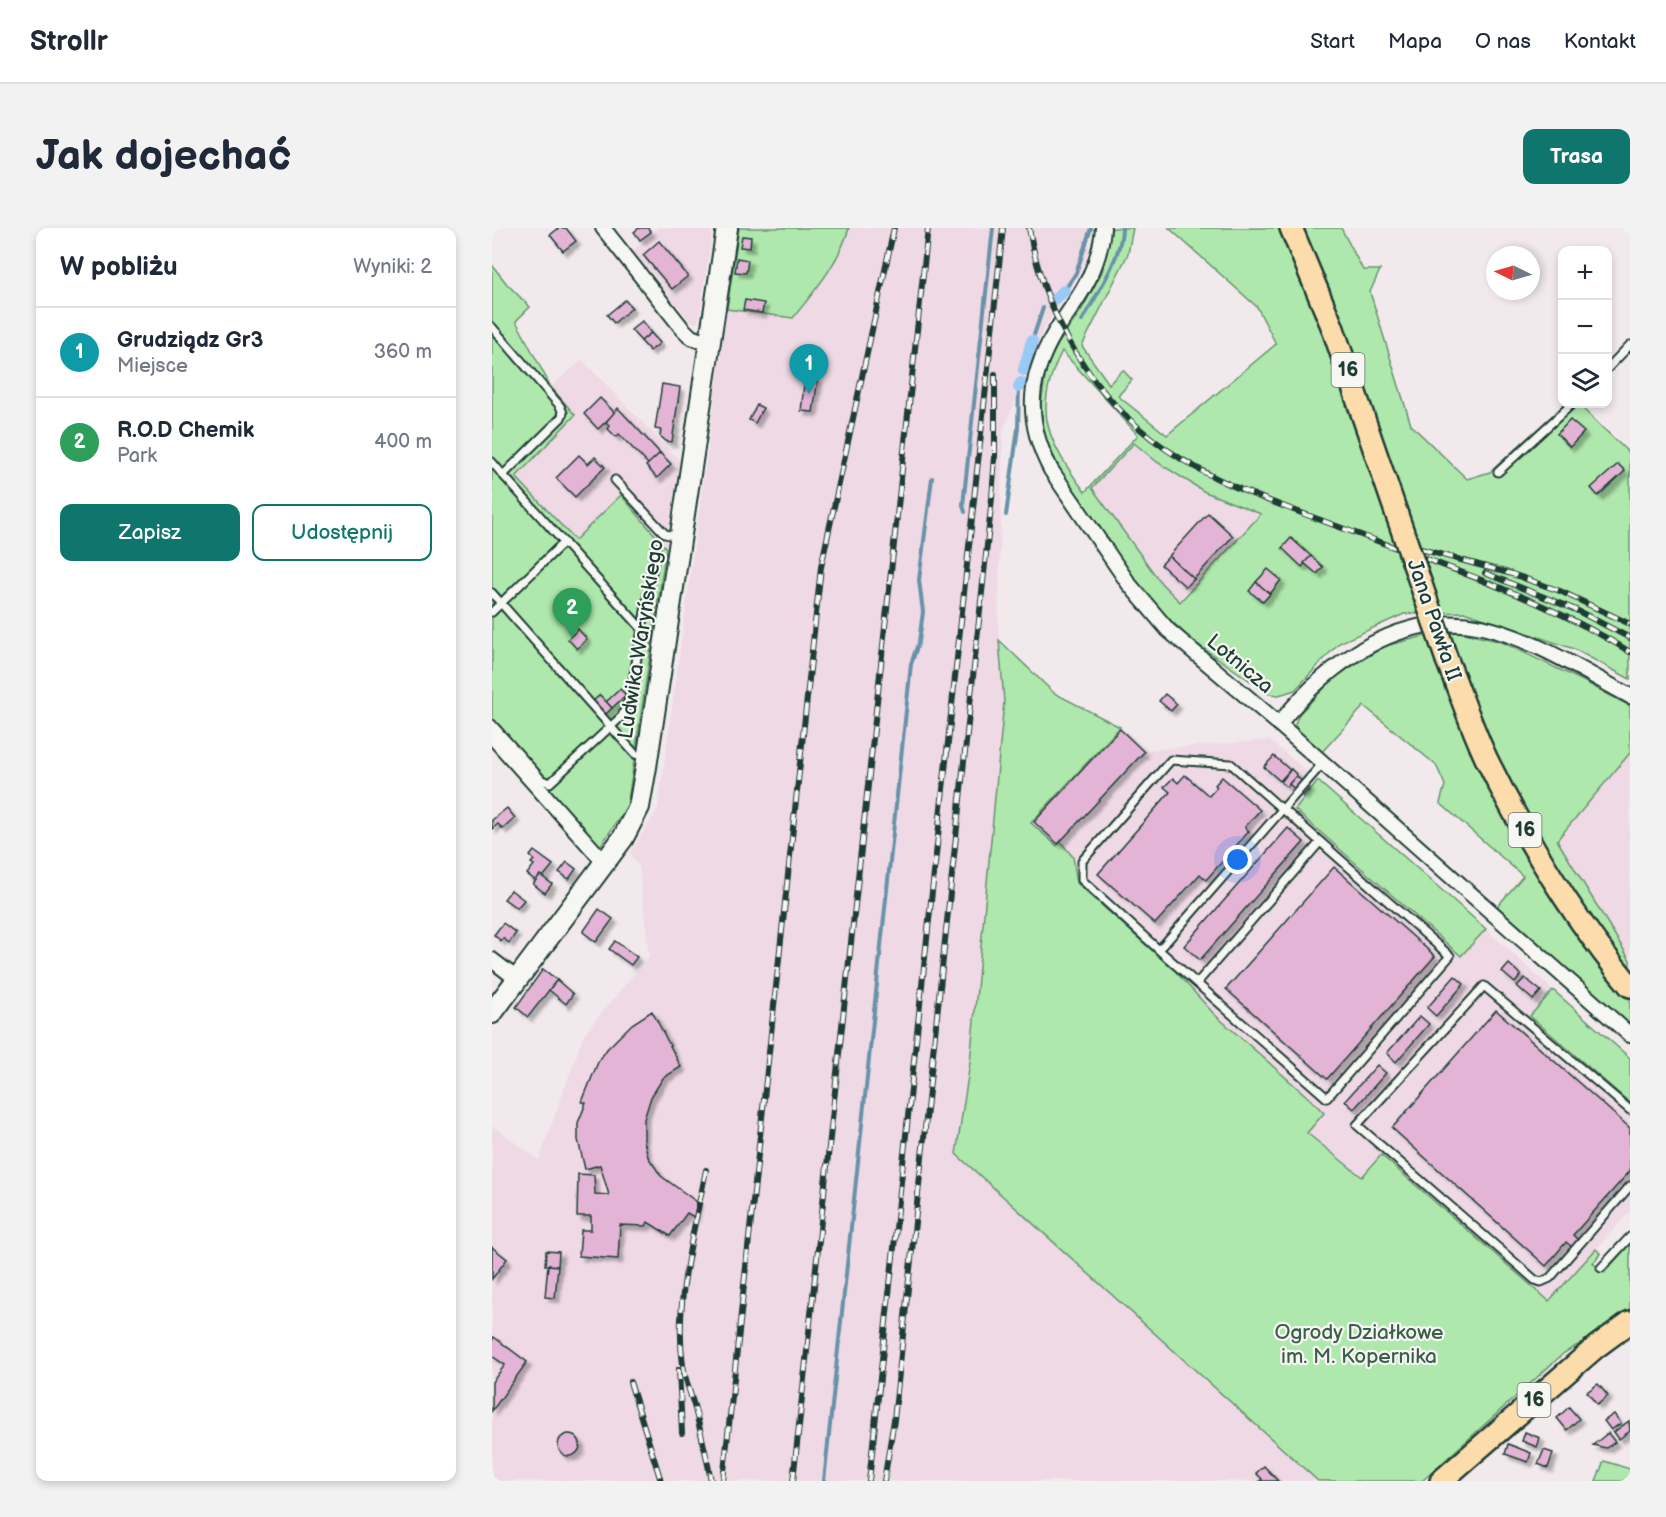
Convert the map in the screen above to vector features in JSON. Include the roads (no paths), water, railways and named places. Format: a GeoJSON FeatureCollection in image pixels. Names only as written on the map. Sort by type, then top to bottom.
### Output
{"type":"FeatureCollection","features":[{"type":"Feature","properties":{"kind":"main road","name":"Jana Pawła II"},"geometry":{"type":"LineString","coordinates":[[1291,228],[1332,326],[1447,660],[1485,756],[1517,818],[1570,906],[1630,986]]}},
{"type":"Feature","properties":{"kind":"main road","name":"16"},"geometry":{"type":"LineString","coordinates":[[1441,1481],[1587,1355],[1630,1322]]}},
{"type":"Feature","properties":{"kind":"street"},"geometry":{"type":"LineString","coordinates":[[603,228],[682,328],[691,337],[710,344]]}},
{"type":"Feature","properties":{"kind":"street","name":"Ludwika Waryńskiego"},"geometry":{"type":"LineString","coordinates":[[492,1013],[622,838],[639,807],[727,228]]}},
{"type":"Feature","properties":{"kind":"street","name":"Lotnicza"},"geometry":{"type":"LineString","coordinates":[[1103,228],[1100,249],[1090,279],[1050,342],[1036,373],[1032,403],[1034,430],[1040,450],[1051,470],[1129,584],[1168,630],[1279,724],[1630,1035]]}},
{"type":"Feature","properties":{"kind":"street"},"geometry":{"type":"LineString","coordinates":[[1279,724],[1328,674],[1350,656],[1373,642],[1419,627],[1455,624],[1482,627],[1536,646],[1630,696]]}},
{"type":"Feature","properties":{"kind":"street"},"geometry":{"type":"LineString","coordinates":[[492,736],[604,862]]}},
{"type":"Feature","properties":{"kind":"street"},"geometry":{"type":"LineString","coordinates":[[492,960],[517,980]]}},
{"type":"Feature","properties":{"kind":"lane"},"geometry":{"type":"LineString","coordinates":[[492,327],[560,406],[563,413],[561,418],[503,475]]}},
{"type":"Feature","properties":{"kind":"lane"},"geometry":{"type":"LineString","coordinates":[[1612,364],[1630,345]]}},
{"type":"Feature","properties":{"kind":"lane"},"geometry":{"type":"LineString","coordinates":[[1498,472],[1568,408]]}},
{"type":"Feature","properties":{"kind":"lane"},"geometry":{"type":"LineString","coordinates":[[492,462],[642,629]]}},
{"type":"Feature","properties":{"kind":"lane"},"geometry":{"type":"LineString","coordinates":[[615,480],[665,534],[681,537]]}},
{"type":"Feature","properties":{"kind":"lane"},"geometry":{"type":"LineString","coordinates":[[492,612],[564,542]]}},
{"type":"Feature","properties":{"kind":"lane"},"geometry":{"type":"LineString","coordinates":[[492,724],[542,780],[550,783],[622,716],[630,697],[656,548]]}},
{"type":"Feature","properties":{"kind":"lane"},"geometry":{"type":"LineString","coordinates":[[492,593],[635,754],[648,758]]}},
{"type":"Feature","properties":{"kind":"lane"},"geometry":{"type":"LineString","coordinates":[[1171,760],[1231,764],[1320,842],[1450,956],[1328,1098],[1082,880],[1082,861],[1171,760]]}},
{"type":"Feature","properties":{"kind":"lane"},"geometry":{"type":"LineString","coordinates":[[1159,950],[1323,763]]}},
{"type":"Feature","properties":{"kind":"lane"},"geometry":{"type":"LineString","coordinates":[[1197,983],[1320,842]]}},
{"type":"Feature","properties":{"kind":"lane"},"geometry":{"type":"LineString","coordinates":[[1630,1110],[1484,986],[1357,1125],[1535,1280],[1541,1282],[1550,1278],[1630,1186]]}},
{"type":"Feature","properties":{"kind":"lane"},"geometry":{"type":"LineString","coordinates":[[1601,1268],[1630,1237]]}},
{"type":"Feature","properties":{"kind":"waterway"},"geometry":{"type":"LineString","coordinates":[[965,512],[963,505],[993,228]]}},
{"type":"Feature","properties":{"kind":"waterway"},"geometry":{"type":"LineString","coordinates":[[1064,291],[1076,273],[1091,228]]}},
{"type":"Feature","properties":{"kind":"waterway"},"geometry":{"type":"LineString","coordinates":[[1082,321],[1113,263],[1118,251],[1122,228]]}},
{"type":"Feature","properties":{"kind":"waterway"},"geometry":{"type":"LineString","coordinates":[[1056,298],[1064,291]]}},
{"type":"Feature","properties":{"kind":"waterway"},"geometry":{"type":"LineString","coordinates":[[1032,341],[1043,308]]}},
{"type":"Feature","properties":{"kind":"waterway"},"geometry":{"type":"LineString","coordinates":[[1024,370],[1032,341]]}},
{"type":"Feature","properties":{"kind":"waterway"},"geometry":{"type":"LineString","coordinates":[[1019,387],[1021,383]]}},
{"type":"Feature","properties":{"kind":"waterway"},"geometry":{"type":"LineString","coordinates":[[1006,515],[1018,428],[1019,387]]}},
{"type":"Feature","properties":{"kind":"waterway"},"geometry":{"type":"LineString","coordinates":[[824,1481],[911,664],[919,641],[923,612],[919,580],[932,478]]}},
{"type":"Feature","properties":{"kind":"railway"},"geometry":{"type":"LineString","coordinates":[[723,1481],[821,567],[894,228]]}},
{"type":"Feature","properties":{"kind":"railway"},"geometry":{"type":"LineString","coordinates":[[793,1481],[928,228]]}},
{"type":"Feature","properties":{"kind":"railway"},"geometry":{"type":"LineString","coordinates":[[869,1481],[1003,228]]}},
{"type":"Feature","properties":{"kind":"railway"},"geometry":{"type":"LineString","coordinates":[[1029,228],[1046,292],[1075,352],[1115,405],[1166,449],[1202,471],[1259,497],[1477,578],[1556,612],[1630,652]]}},
{"type":"Feature","properties":{"kind":"railway"},"geometry":{"type":"LineString","coordinates":[[884,1481],[894,1420],[992,498],[995,456],[995,374]]}},
{"type":"Feature","properties":{"kind":"railway"},"geometry":{"type":"LineString","coordinates":[[1421,549],[1512,574],[1560,591],[1630,624]]}},
{"type":"Feature","properties":{"kind":"railway"},"geometry":{"type":"LineString","coordinates":[[1485,573],[1576,610],[1630,638]]}},
{"type":"Feature","properties":{"kind":"railway"},"geometry":{"type":"LineString","coordinates":[[706,1170],[683,1291],[681,1341],[684,1371],[711,1481]]}},
{"type":"Feature","properties":{"kind":"railway"},"geometry":{"type":"LineString","coordinates":[[679,1369],[682,1433]]}},
{"type":"Feature","properties":{"kind":"railway"},"geometry":{"type":"LineString","coordinates":[[630,1382],[661,1481]]}},
{"type":"Feature","properties":{"kind":"place","name":"Grudziądz Gr3"},"geometry":{"type":"Point","coordinates":[809,394]}},
{"type":"Feature","properties":{"kind":"place","name":"R.O.D Chemik"},"geometry":{"type":"Point","coordinates":[572,638]}},
{"type":"Feature","properties":{"kind":"park label","name":"Ogrody Działkowe im. M. Kopernika"},"geometry":{"type":"Point","coordinates":[1359,1344]}}]}
